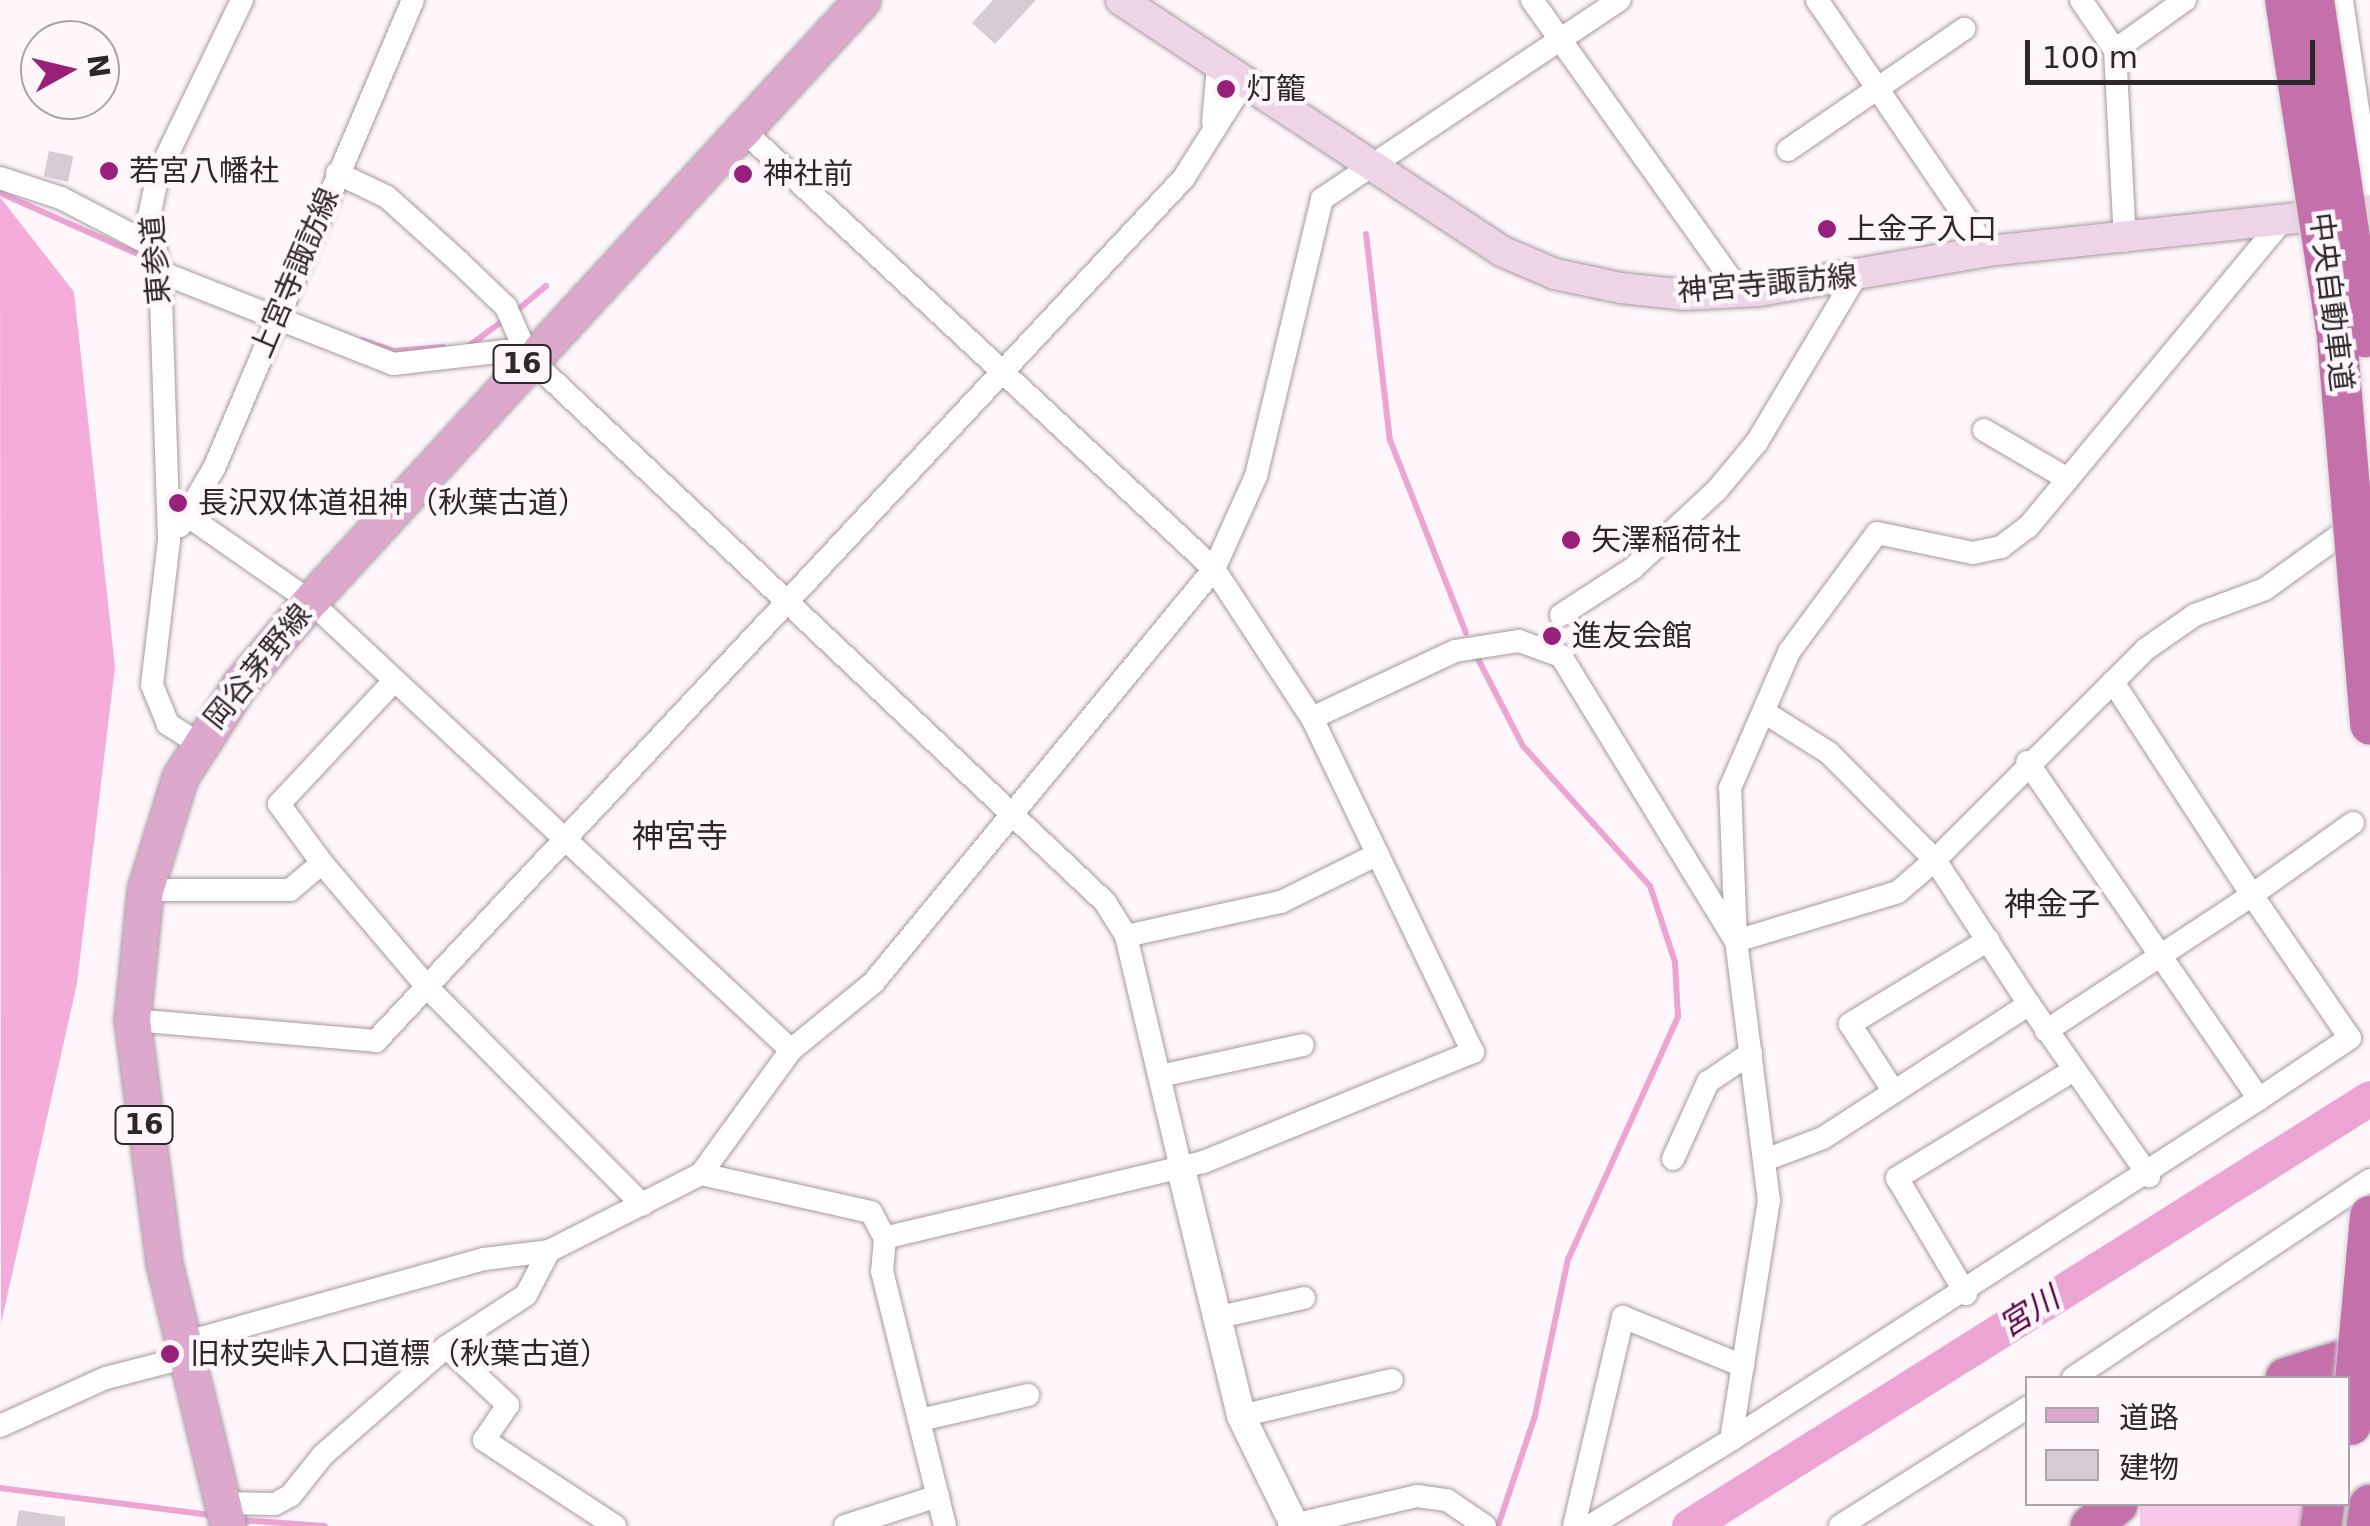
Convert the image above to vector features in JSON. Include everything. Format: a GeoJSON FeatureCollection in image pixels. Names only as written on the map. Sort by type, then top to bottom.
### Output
{"type":"FeatureCollection","features":[{"type":"Feature","properties":{"kind":"highway","name":"中央自動車道"},"geometry":{"type":"LineString","coordinates":[[2285,0],[2337,337],[2370,725]]}},
{"type":"Feature","properties":{"kind":"highway","name":"中央自動車道"},"geometry":{"type":"LineString","coordinates":[[2314,0],[2370,390]]}},
{"type":"Feature","properties":{"kind":"highway"},"geometry":{"type":"LineString","coordinates":[[2350,1430],[2365,1303],[2370,1216]]}},
{"type":"Feature","properties":{"kind":"highway"},"geometry":{"type":"LineString","coordinates":[[2340,1376],[2346,1335],[2365,1303]]}},
{"type":"Feature","properties":{"kind":"highway"},"geometry":{"type":"LineString","coordinates":[[2292,1376],[2370,1352]]}},
{"type":"Feature","properties":{"kind":"highway"},"geometry":{"type":"LineString","coordinates":[[2059,1526],[2079,1506]]}},
{"type":"Feature","properties":{"kind":"highway"},"geometry":{"type":"LineString","coordinates":[[2092,1526],[2115,1506]]}},
{"type":"Feature","properties":{"kind":"highway"},"geometry":{"type":"LineString","coordinates":[[2367,1526],[2370,1506]]}},
{"type":"Feature","properties":{"kind":"main road","name":"岡谷茅野線"},"geometry":{"type":"LineString","coordinates":[[226,1513],[162,1246],[132,1020],[145,890],[166,810],[198,743],[310,601],[528,358],[862,0]]}},
{"type":"Feature","properties":{"kind":"main road","name":"神宮寺諏訪線"},"geometry":{"type":"LineString","coordinates":[[1121,0],[1367,169],[1555,274],[1657,293],[1741,293],[1854,279],[1988,251],[2124,242],[2370,210]]}},
{"type":"Feature","properties":{"kind":"street","name":"東参道"},"geometry":{"type":"LineString","coordinates":[[198,743],[168,724],[152,686],[169,540],[160,272],[149,216],[158,174],[242,0]]}},
{"type":"Feature","properties":{"kind":"street","name":"上宮寺諏訪線"},"geometry":{"type":"LineString","coordinates":[[169,540],[188,516],[413,0]]}},
{"type":"Feature","properties":{"kind":"street"},"geometry":{"type":"LineString","coordinates":[[1532,0],[1741,293]]}},
{"type":"Feature","properties":{"kind":"street"},"geometry":{"type":"LineString","coordinates":[[0,1426],[106,1378],[185,1350],[484,1259],[549,1251],[701,1174],[791,1050],[873,983],[1010,808],[1214,569],[1256,476],[1322,199],[1619,0]]}},
{"type":"Feature","properties":{"kind":"street"},"geometry":{"type":"LineString","coordinates":[[1817,0],[1988,251]]}},
{"type":"Feature","properties":{"kind":"street"},"geometry":{"type":"LineString","coordinates":[[2080,0],[2115,50],[2124,242]]}},
{"type":"Feature","properties":{"kind":"street"},"geometry":{"type":"LineString","coordinates":[[2115,50],[2186,0]]}},
{"type":"Feature","properties":{"kind":"street"},"geometry":{"type":"LineString","coordinates":[[2342,0],[2370,192]]}},
{"type":"Feature","properties":{"kind":"street"},"geometry":{"type":"LineString","coordinates":[[1788,150],[1964,29]]}},
{"type":"Feature","properties":{"kind":"street"},"geometry":{"type":"LineString","coordinates":[[132,1020],[376,1042],[568,844],[1183,180],[1213,126],[1230,75]]}},
{"type":"Feature","properties":{"kind":"street"},"geometry":{"type":"LineString","coordinates":[[741,128],[1214,569],[1312,718],[1472,1052],[1181,1169],[885,1238]]}},
{"type":"Feature","properties":{"kind":"street"},"geometry":{"type":"LineString","coordinates":[[337,173],[387,197],[506,308],[528,358],[1010,808],[1105,902],[1126,936],[1241,1416],[1293,1525],[1416,1496],[1446,1500],[1482,1523]]}},
{"type":"Feature","properties":{"kind":"street"},"geometry":{"type":"LineString","coordinates":[[0,178],[61,198],[155,247]]}},
{"type":"Feature","properties":{"kind":"street"},"geometry":{"type":"LineString","coordinates":[[1731,1440],[1769,1202],[1736,941],[1730,788],[1789,652],[1877,533],[1903,533],[1941,552],[2001,547],[2068,479],[2282,222]]}},
{"type":"Feature","properties":{"kind":"street"},"geometry":{"type":"LineString","coordinates":[[160,272],[393,364],[505,351],[528,358]]}},
{"type":"Feature","properties":{"kind":"street"},"geometry":{"type":"LineString","coordinates":[[1561,614],[1632,569],[1717,490],[1756,442],[1854,279]]}},
{"type":"Feature","properties":{"kind":"street"},"geometry":{"type":"LineString","coordinates":[[1984,430],[2068,479]]}},
{"type":"Feature","properties":{"kind":"street"},"geometry":{"type":"LineString","coordinates":[[188,516],[310,601],[791,1050]]}},
{"type":"Feature","properties":{"kind":"street"},"geometry":{"type":"LineString","coordinates":[[1736,941],[1898,892],[1936,860],[2027,762],[2194,614],[2265,589],[2344,532]]}},
{"type":"Feature","properties":{"kind":"street"},"geometry":{"type":"LineString","coordinates":[[1312,718],[1455,650],[1519,641],[1561,656],[1736,941]]}},
{"type":"Feature","properties":{"kind":"street"},"geometry":{"type":"LineString","coordinates":[[393,682],[279,804],[322,862],[428,988],[644,1205]]}},
{"type":"Feature","properties":{"kind":"street"},"geometry":{"type":"LineString","coordinates":[[1590,1526],[2150,1176],[2350,1038],[2113,682]]}},
{"type":"Feature","properties":{"kind":"street"},"geometry":{"type":"LineString","coordinates":[[1764,712],[1829,752],[1936,860],[2072,1070],[2150,1176]]}},
{"type":"Feature","properties":{"kind":"street"},"geometry":{"type":"LineString","coordinates":[[2027,762],[2259,1099]]}},
{"type":"Feature","properties":{"kind":"street"},"geometry":{"type":"LineString","coordinates":[[2046,1030],[2252,895],[2353,823]]}},
{"type":"Feature","properties":{"kind":"street"},"geometry":{"type":"LineString","coordinates":[[1126,936],[1281,902],[1378,854]]}},
{"type":"Feature","properties":{"kind":"street"},"geometry":{"type":"LineString","coordinates":[[145,890],[290,890],[322,862]]}},
{"type":"Feature","properties":{"kind":"street"},"geometry":{"type":"LineString","coordinates":[[1894,1092],[1850,1024],[1988,940]]}},
{"type":"Feature","properties":{"kind":"street"},"geometry":{"type":"LineString","coordinates":[[1765,1160],[1823,1138],[2029,1004]]}},
{"type":"Feature","properties":{"kind":"street"},"geometry":{"type":"LineString","coordinates":[[1160,1076],[1302,1044]]}},
{"type":"Feature","properties":{"kind":"street"},"geometry":{"type":"LineString","coordinates":[[1673,1159],[1708,1082],[1751,1053]]}},
{"type":"Feature","properties":{"kind":"street"},"geometry":{"type":"LineString","coordinates":[[1966,1294],[1897,1178],[2072,1070]]}},
{"type":"Feature","properties":{"kind":"street"},"geometry":{"type":"LineString","coordinates":[[701,1174],[871,1212],[885,1238],[882,1272],[946,1526]]}},
{"type":"Feature","properties":{"kind":"street"},"geometry":{"type":"LineString","coordinates":[[2076,1376],[2370,1180]]}},
{"type":"Feature","properties":{"kind":"street"},"geometry":{"type":"LineString","coordinates":[[226,1513],[275,1504],[291,1494],[323,1454],[446,1347],[526,1295],[549,1251]]}},
{"type":"Feature","properties":{"kind":"street"},"geometry":{"type":"LineString","coordinates":[[1219,1317],[1304,1298]]}},
{"type":"Feature","properties":{"kind":"street"},"geometry":{"type":"LineString","coordinates":[[1574,1526],[1623,1317],[1743,1366]]}},
{"type":"Feature","properties":{"kind":"street"},"geometry":{"type":"LineString","coordinates":[[446,1347],[508,1405],[484,1440],[614,1526]]}},
{"type":"Feature","properties":{"kind":"street"},"geometry":{"type":"LineString","coordinates":[[1241,1416],[1392,1380]]}},
{"type":"Feature","properties":{"kind":"street"},"geometry":{"type":"LineString","coordinates":[[920,1420],[1028,1395]]}},
{"type":"Feature","properties":{"kind":"street"},"geometry":{"type":"LineString","coordinates":[[1840,1526],[2025,1409]]}},
{"type":"Feature","properties":{"kind":"street"},"geometry":{"type":"LineString","coordinates":[[845,1526],[938,1496]]}},
{"type":"Feature","properties":{"kind":"shaded area"},"geometry":{"type":"Polygon","coordinates":[[[0,197],[74,292],[115,667],[77,983],[1,1324],[0,197]]]}},
{"type":"Feature","properties":{"kind":"shaded area"},"geometry":{"type":"Polygon","coordinates":[[[2140,1506],[2322,1506],[2322,1526],[2140,1526],[2140,1506]]]}},
{"type":"Feature","properties":{"kind":"building"},"geometry":{"type":"Polygon","coordinates":[[[993,0],[1036,0],[995,44],[972,23],[993,0]]]}},
{"type":"Feature","properties":{"kind":"building"},"geometry":{"type":"Polygon","coordinates":[[[49,151],[73,156],[68,182],[44,176],[49,151]]]}},
{"type":"Feature","properties":{"kind":"building"},"geometry":{"type":"Polygon","coordinates":[[[19,1510],[65,1517],[65,1526],[16,1526],[19,1510]]]}},
{"type":"Feature","properties":{"kind":"waterway"},"geometry":{"type":"LineString","coordinates":[[0,193],[140,255]]}},
{"type":"Feature","properties":{"kind":"waterway"},"geometry":{"type":"LineString","coordinates":[[1366,234],[1390,440],[1466,633]]}},
{"type":"Feature","properties":{"kind":"waterway"},"geometry":{"type":"LineString","coordinates":[[514,313],[546,286]]}},
{"type":"Feature","properties":{"kind":"waterway"},"geometry":{"type":"LineString","coordinates":[[470,345],[504,320]]}},
{"type":"Feature","properties":{"kind":"waterway"},"geometry":{"type":"LineString","coordinates":[[362,340],[394,351],[443,347]]}},
{"type":"Feature","properties":{"kind":"waterway"},"geometry":{"type":"LineString","coordinates":[[1477,657],[1523,746],[1650,886],[1675,962],[1678,1017],[1568,1259],[1535,1416],[1498,1526]]}},
{"type":"Feature","properties":{"kind":"waterway","name":"宮川"},"geometry":{"type":"LineString","coordinates":[[1689,1526],[2370,1098]]}},
{"type":"Feature","properties":{"kind":"waterway"},"geometry":{"type":"LineString","coordinates":[[0,1488],[212,1515]]}},
{"type":"Feature","properties":{"kind":"waterway"},"geometry":{"type":"LineString","coordinates":[[239,1520],[325,1526]]}},
{"type":"Feature","properties":{"kind":"place","name":"灯籠"},"geometry":{"type":"Point","coordinates":[1226,89]}},
{"type":"Feature","properties":{"kind":"place","name":"若宮八幡社"},"geometry":{"type":"Point","coordinates":[109,171]}},
{"type":"Feature","properties":{"kind":"place","name":"神社前"},"geometry":{"type":"Point","coordinates":[743,174]}},
{"type":"Feature","properties":{"kind":"place","name":"上金子入口"},"geometry":{"type":"Point","coordinates":[1827,229]}},
{"type":"Feature","properties":{"kind":"place","name":"長沢双体道祖神（秋葉古道）"},"geometry":{"type":"Point","coordinates":[178,503]}},
{"type":"Feature","properties":{"kind":"place","name":"矢澤稲荷社"},"geometry":{"type":"Point","coordinates":[1571,540]}},
{"type":"Feature","properties":{"kind":"place","name":"進友会館"},"geometry":{"type":"Point","coordinates":[1552,636]}},
{"type":"Feature","properties":{"kind":"place","name":"旧杖突峠入口道標（秋葉古道）"},"geometry":{"type":"Point","coordinates":[170,1354]}},
{"type":"Feature","properties":{"kind":"district","name":"神宮寺"},"geometry":{"type":"Point","coordinates":[680,836]}},
{"type":"Feature","properties":{"kind":"district","name":"神金子"},"geometry":{"type":"Point","coordinates":[2052,904]}}]}
